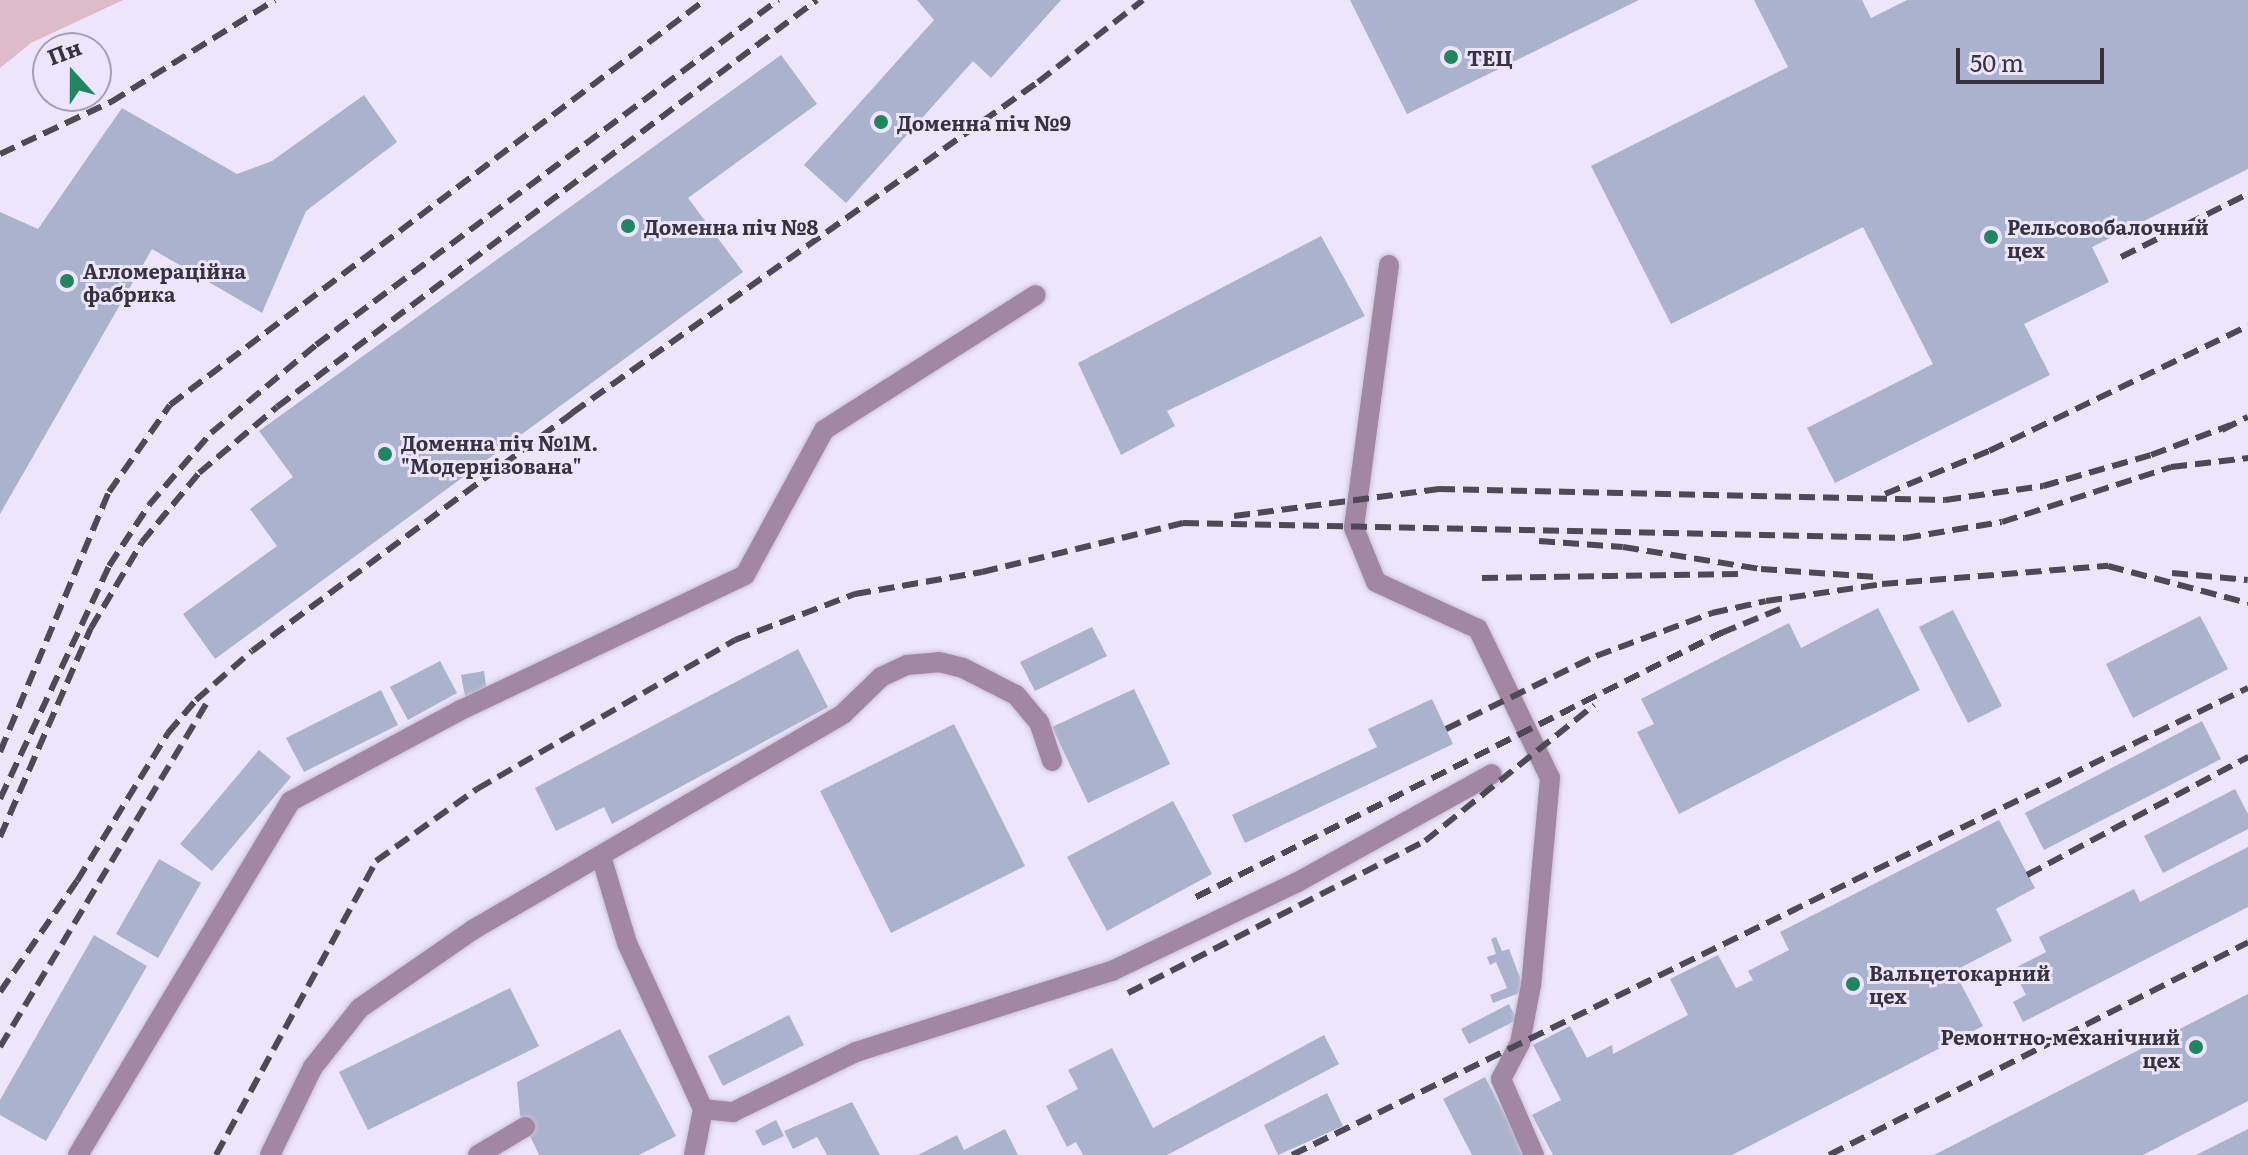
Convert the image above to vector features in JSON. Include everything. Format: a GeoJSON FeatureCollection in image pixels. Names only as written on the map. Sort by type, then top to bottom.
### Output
{"type":"FeatureCollection","features":[{"type":"Feature","properties":{"kind":"lane"},"geometry":{"type":"LineString","coordinates":[[1389,265],[1354,528],[1376,582],[1478,629],[1550,778],[1531,985],[1520,1043],[1501,1079],[1534,1155]]}},
{"type":"Feature","properties":{"kind":"lane"},"geometry":{"type":"LineString","coordinates":[[78,1155],[291,801],[461,710],[745,575],[824,430],[1036,295]]}},
{"type":"Feature","properties":{"kind":"lane"},"geometry":{"type":"LineString","coordinates":[[270,1155],[313,1067],[360,1008],[474,929],[843,714],[881,677],[907,665],[939,662],[963,668],[1016,695],[1039,722],[1052,761]]}},
{"type":"Feature","properties":{"kind":"lane"},"geometry":{"type":"LineString","coordinates":[[703,1109],[717,1115],[733,1112],[856,1052],[1112,971],[1296,883],[1492,774]]}},
{"type":"Feature","properties":{"kind":"lane"},"geometry":{"type":"LineString","coordinates":[[601,856],[627,943],[703,1109],[694,1155]]}},
{"type":"Feature","properties":{"kind":"lane"},"geometry":{"type":"LineString","coordinates":[[478,1155],[525,1127]]}},
{"type":"Feature","properties":{"kind":"shaded area"},"geometry":{"type":"Polygon","coordinates":[[[0,0],[123,0],[55,32],[32,32],[32,43],[0,68],[0,0]]]}},
{"type":"Feature","properties":{"kind":"building","name":"Доменна піч №9"},"geometry":{"type":"Polygon","coordinates":[[[917,0],[1061,0],[991,78],[973,61],[846,203],[804,165],[934,20],[917,0]]]}},
{"type":"Feature","properties":{"kind":"building","name":"ТЕЦ"},"geometry":{"type":"Polygon","coordinates":[[[1350,0],[1639,0],[1407,114],[1350,0]]]}},
{"type":"Feature","properties":{"kind":"building","name":"Рельсовобалочний цех"},"geometry":{"type":"Polygon","coordinates":[[[1754,0],[1862,0],[1871,18],[1907,0],[2248,0],[2248,169],[2092,247],[2109,282],[2024,324],[2050,375],[1835,483],[1807,428],[1933,364],[1863,227],[1671,324],[1591,166],[1788,67],[1754,0]]]}},
{"type":"Feature","properties":{"kind":"building","name":"Доменна піч №1М. \"Модернізована\""},"geometry":{"type":"Polygon","coordinates":[[[781,55],[817,104],[688,198],[743,272],[215,659],[183,614],[277,546],[250,509],[293,477],[259,431],[781,55]]]}},
{"type":"Feature","properties":{"kind":"building","name":"Агломераційна фабрика"},"geometry":{"type":"Polygon","coordinates":[[[364,95],[397,142],[306,211],[262,313],[152,249],[0,514],[0,212],[38,229],[122,108],[237,174],[272,161],[364,95]]]}},
{"type":"Feature","properties":{"kind":"building"},"geometry":{"type":"Polygon","coordinates":[[[1321,236],[1365,316],[1167,411],[1175,426],[1121,455],[1078,363],[1321,236]]]}},
{"type":"Feature","properties":{"kind":"building"},"geometry":{"type":"Polygon","coordinates":[[[1878,608],[1920,690],[1679,814],[1637,732],[1654,724],[1641,699],[1789,623],[1801,648],[1878,608]]]}},
{"type":"Feature","properties":{"kind":"building"},"geometry":{"type":"Polygon","coordinates":[[[1953,610],[2002,706],[1968,723],[1919,627],[1953,610]]]}},
{"type":"Feature","properties":{"kind":"building"},"geometry":{"type":"Polygon","coordinates":[[[2200,616],[2228,669],[2133,718],[2106,664],[2200,616]]]}},
{"type":"Feature","properties":{"kind":"building"},"geometry":{"type":"Polygon","coordinates":[[[1092,627],[1107,656],[1035,691],[1020,662],[1092,627]]]}},
{"type":"Feature","properties":{"kind":"building"},"geometry":{"type":"Polygon","coordinates":[[[798,649],[828,707],[612,824],[604,807],[556,831],[535,788],[798,649]]]}},
{"type":"Feature","properties":{"kind":"building"},"geometry":{"type":"Polygon","coordinates":[[[440,661],[457,693],[408,720],[390,687],[440,661]]]}},
{"type":"Feature","properties":{"kind":"building"},"geometry":{"type":"Polygon","coordinates":[[[484,671],[487,692],[465,696],[461,675],[484,671]]]}},
{"type":"Feature","properties":{"kind":"building"},"geometry":{"type":"Polygon","coordinates":[[[1134,689],[1170,764],[1088,803],[1052,727],[1134,689]]]}},
{"type":"Feature","properties":{"kind":"building"},"geometry":{"type":"Polygon","coordinates":[[[381,690],[398,725],[304,772],[286,738],[381,690]]]}},
{"type":"Feature","properties":{"kind":"building"},"geometry":{"type":"Polygon","coordinates":[[[1432,699],[1453,744],[1245,843],[1232,815],[1377,747],[1368,729],[1432,699]]]}},
{"type":"Feature","properties":{"kind":"building"},"geometry":{"type":"Polygon","coordinates":[[[2202,721],[2221,759],[2044,850],[2025,813],[2202,721]]]}},
{"type":"Feature","properties":{"kind":"building"},"geometry":{"type":"Polygon","coordinates":[[[954,724],[1025,866],[891,933],[820,791],[954,724]]]}},
{"type":"Feature","properties":{"kind":"building"},"geometry":{"type":"Polygon","coordinates":[[[259,750],[291,777],[212,871],[180,844],[259,750]]]}},
{"type":"Feature","properties":{"kind":"building"},"geometry":{"type":"Polygon","coordinates":[[[2235,789],[2248,814],[2248,829],[2163,873],[2144,836],[2235,789]]]}},
{"type":"Feature","properties":{"kind":"building"},"geometry":{"type":"Polygon","coordinates":[[[1173,801],[1212,874],[1107,931],[1067,857],[1173,801]]]}},
{"type":"Feature","properties":{"kind":"building","name":"Вальцетокарний цех"},"geometry":{"type":"Polygon","coordinates":[[[1999,820],[2035,888],[1996,909],[2012,941],[1954,971],[1983,1026],[1732,1155],[1553,1155],[1532,1115],[1561,1100],[1533,1045],[1570,1026],[1587,1058],[1612,1045],[1613,1054],[1688,1015],[1670,979],[1718,955],[1736,988],[1753,980],[1748,971],[1789,950],[1780,932],[1999,820]]]}},
{"type":"Feature","properties":{"kind":"building","name":"Вальцетокарний цех"},"geometry":{"type":"Polygon","coordinates":[[[2248,847],[2248,907],[2023,1022],[2013,1002],[2026,995],[2013,969],[2046,952],[2039,937],[2134,889],[2140,902],[2248,847]]]}},
{"type":"Feature","properties":{"kind":"building"},"geometry":{"type":"Polygon","coordinates":[[[159,859],[201,883],[158,958],[116,934],[159,859]]]}},
{"type":"Feature","properties":{"kind":"building"},"geometry":{"type":"Polygon","coordinates":[[[94,935],[147,966],[46,1141],[0,1115],[0,1100],[94,935]]]}},
{"type":"Feature","properties":{"kind":"building"},"geometry":{"type":"Polygon","coordinates":[[[1496,937],[1502,951],[1509,949],[1525,991],[1493,1003],[1490,995],[1507,988],[1496,962],[1490,965],[1487,957],[1496,954],[1491,939],[1496,937]]]}},
{"type":"Feature","properties":{"kind":"building"},"geometry":{"type":"Polygon","coordinates":[[[510,988],[539,1046],[368,1130],[339,1072],[510,988]]]}},
{"type":"Feature","properties":{"kind":"building","name":"Ремонтно-механічний цех"},"geometry":{"type":"Polygon","coordinates":[[[2248,994],[2248,1101],[2143,1155],[1934,1155],[2248,994]]]}},
{"type":"Feature","properties":{"kind":"building"},"geometry":{"type":"Polygon","coordinates":[[[1509,1004],[1517,1020],[1469,1044],[1461,1029],[1509,1004]]]}},
{"type":"Feature","properties":{"kind":"building"},"geometry":{"type":"Polygon","coordinates":[[[789,1015],[804,1045],[723,1086],[708,1056],[789,1015]]]}},
{"type":"Feature","properties":{"kind":"building"},"geometry":{"type":"Polygon","coordinates":[[[620,1029],[676,1136],[639,1155],[539,1155],[520,1115],[517,1082],[620,1029]]]}},
{"type":"Feature","properties":{"kind":"building"},"geometry":{"type":"Polygon","coordinates":[[[1324,1035],[1339,1064],[1167,1155],[1083,1155],[1076,1142],[1067,1147],[1046,1106],[1078,1089],[1068,1070],[1112,1048],[1153,1128],[1324,1035]]]}},
{"type":"Feature","properties":{"kind":"building"},"geometry":{"type":"Polygon","coordinates":[[[1485,1077],[1526,1155],[1472,1155],[1443,1099],[1485,1077]]]}},
{"type":"Feature","properties":{"kind":"building"},"geometry":{"type":"Polygon","coordinates":[[[1327,1093],[1343,1126],[1278,1155],[1264,1125],[1327,1093]]]}},
{"type":"Feature","properties":{"kind":"building"},"geometry":{"type":"Polygon","coordinates":[[[852,1102],[880,1155],[827,1155],[817,1137],[793,1149],[784,1131],[852,1102]]]}},
{"type":"Feature","properties":{"kind":"building"},"geometry":{"type":"Polygon","coordinates":[[[776,1120],[784,1136],[763,1146],[755,1131],[776,1120]]]}},
{"type":"Feature","properties":{"kind":"building"},"geometry":{"type":"Polygon","coordinates":[[[1005,1129],[1018,1155],[918,1155],[957,1135],[964,1150],[1005,1129]]]}},
{"type":"Feature","properties":{"kind":"building"},"geometry":{"type":"Polygon","coordinates":[[[2248,1129],[2248,1155],[2196,1155],[2248,1129]]]}},
{"type":"Feature","properties":{"kind":"railway"},"geometry":{"type":"LineString","coordinates":[[0,154],[111,102],[275,0]]}},
{"type":"Feature","properties":{"kind":"railway"},"geometry":{"type":"LineString","coordinates":[[0,752],[109,492],[170,405],[705,0]]}},
{"type":"Feature","properties":{"kind":"railway"},"geometry":{"type":"LineString","coordinates":[[0,799],[109,566],[149,505],[211,433],[316,345],[778,0]]}},
{"type":"Feature","properties":{"kind":"railway"},"geometry":{"type":"LineString","coordinates":[[0,837],[91,628],[142,542],[199,473],[277,407],[817,0]]}},
{"type":"Feature","properties":{"kind":"railway"},"geometry":{"type":"LineString","coordinates":[[0,992],[77,881],[168,733],[196,700],[252,651],[572,413],[1038,82],[1143,0]]}},
{"type":"Feature","properties":{"kind":"railway"},"geometry":{"type":"LineString","coordinates":[[2121,257],[2248,194]]}},
{"type":"Feature","properties":{"kind":"railway"},"geometry":{"type":"LineString","coordinates":[[1885,494],[1989,451],[2248,326]]}},
{"type":"Feature","properties":{"kind":"railway"},"geometry":{"type":"LineString","coordinates":[[2222,430],[2248,417]]}},
{"type":"Feature","properties":{"kind":"railway"},"geometry":{"type":"LineString","coordinates":[[1234,516],[1439,489],[1945,500],[2043,486],[2151,455],[2231,425]]}},
{"type":"Feature","properties":{"kind":"railway"},"geometry":{"type":"LineString","coordinates":[[216,1155],[376,861],[477,789],[735,640],[855,594],[982,572],[1183,523],[1905,538],[2002,522],[2171,467],[2248,458]]}},
{"type":"Feature","properties":{"kind":"railway"},"geometry":{"type":"LineString","coordinates":[[1539,541],[1623,547],[1761,569],[1877,577]]}},
{"type":"Feature","properties":{"kind":"railway"},"geometry":{"type":"LineString","coordinates":[[1446,729],[1596,656],[1712,613],[1766,601],[1882,584],[2108,566],[2248,603]]}},
{"type":"Feature","properties":{"kind":"railway"},"geometry":{"type":"LineString","coordinates":[[2172,573],[2248,580]]}},
{"type":"Feature","properties":{"kind":"railway"},"geometry":{"type":"LineString","coordinates":[[1482,578],[1738,574]]}},
{"type":"Feature","properties":{"kind":"railway"},"geometry":{"type":"LineString","coordinates":[[1196,897],[1721,633],[1785,607]]}},
{"type":"Feature","properties":{"kind":"railway"},"geometry":{"type":"LineString","coordinates":[[1292,1155],[2248,688]]}},
{"type":"Feature","properties":{"kind":"railway"},"geometry":{"type":"LineString","coordinates":[[0,1047],[208,701]]}},
{"type":"Feature","properties":{"kind":"railway"},"geometry":{"type":"LineString","coordinates":[[1128,993],[1425,841],[1594,705]]}},
{"type":"Feature","properties":{"kind":"railway"},"geometry":{"type":"LineString","coordinates":[[2027,875],[2248,757]]}},
{"type":"Feature","properties":{"kind":"railway"},"geometry":{"type":"LineString","coordinates":[[1829,1155],[2248,942]]}},
{"type":"Feature","properties":{"kind":"place","name":"ТЕЦ"},"geometry":{"type":"Point","coordinates":[1451,57]}},
{"type":"Feature","properties":{"kind":"place","name":"Доменна піч №9"},"geometry":{"type":"Point","coordinates":[881,122]}},
{"type":"Feature","properties":{"kind":"place","name":"Доменна піч №8"},"geometry":{"type":"Point","coordinates":[628,226]}},
{"type":"Feature","properties":{"kind":"place","name":"Рельсовобалочний цех"},"geometry":{"type":"Point","coordinates":[1991,237]}},
{"type":"Feature","properties":{"kind":"place","name":"Агломераційна фабрика"},"geometry":{"type":"Point","coordinates":[67,281]}},
{"type":"Feature","properties":{"kind":"place","name":"Доменна піч №1М. \"Модернізована\""},"geometry":{"type":"Point","coordinates":[385,454]}},
{"type":"Feature","properties":{"kind":"place","name":"Вальцетокарний цех"},"geometry":{"type":"Point","coordinates":[1853,984]}},
{"type":"Feature","properties":{"kind":"place","name":"Ремонтно-механічний цех"},"geometry":{"type":"Point","coordinates":[2196,1047]}}]}
